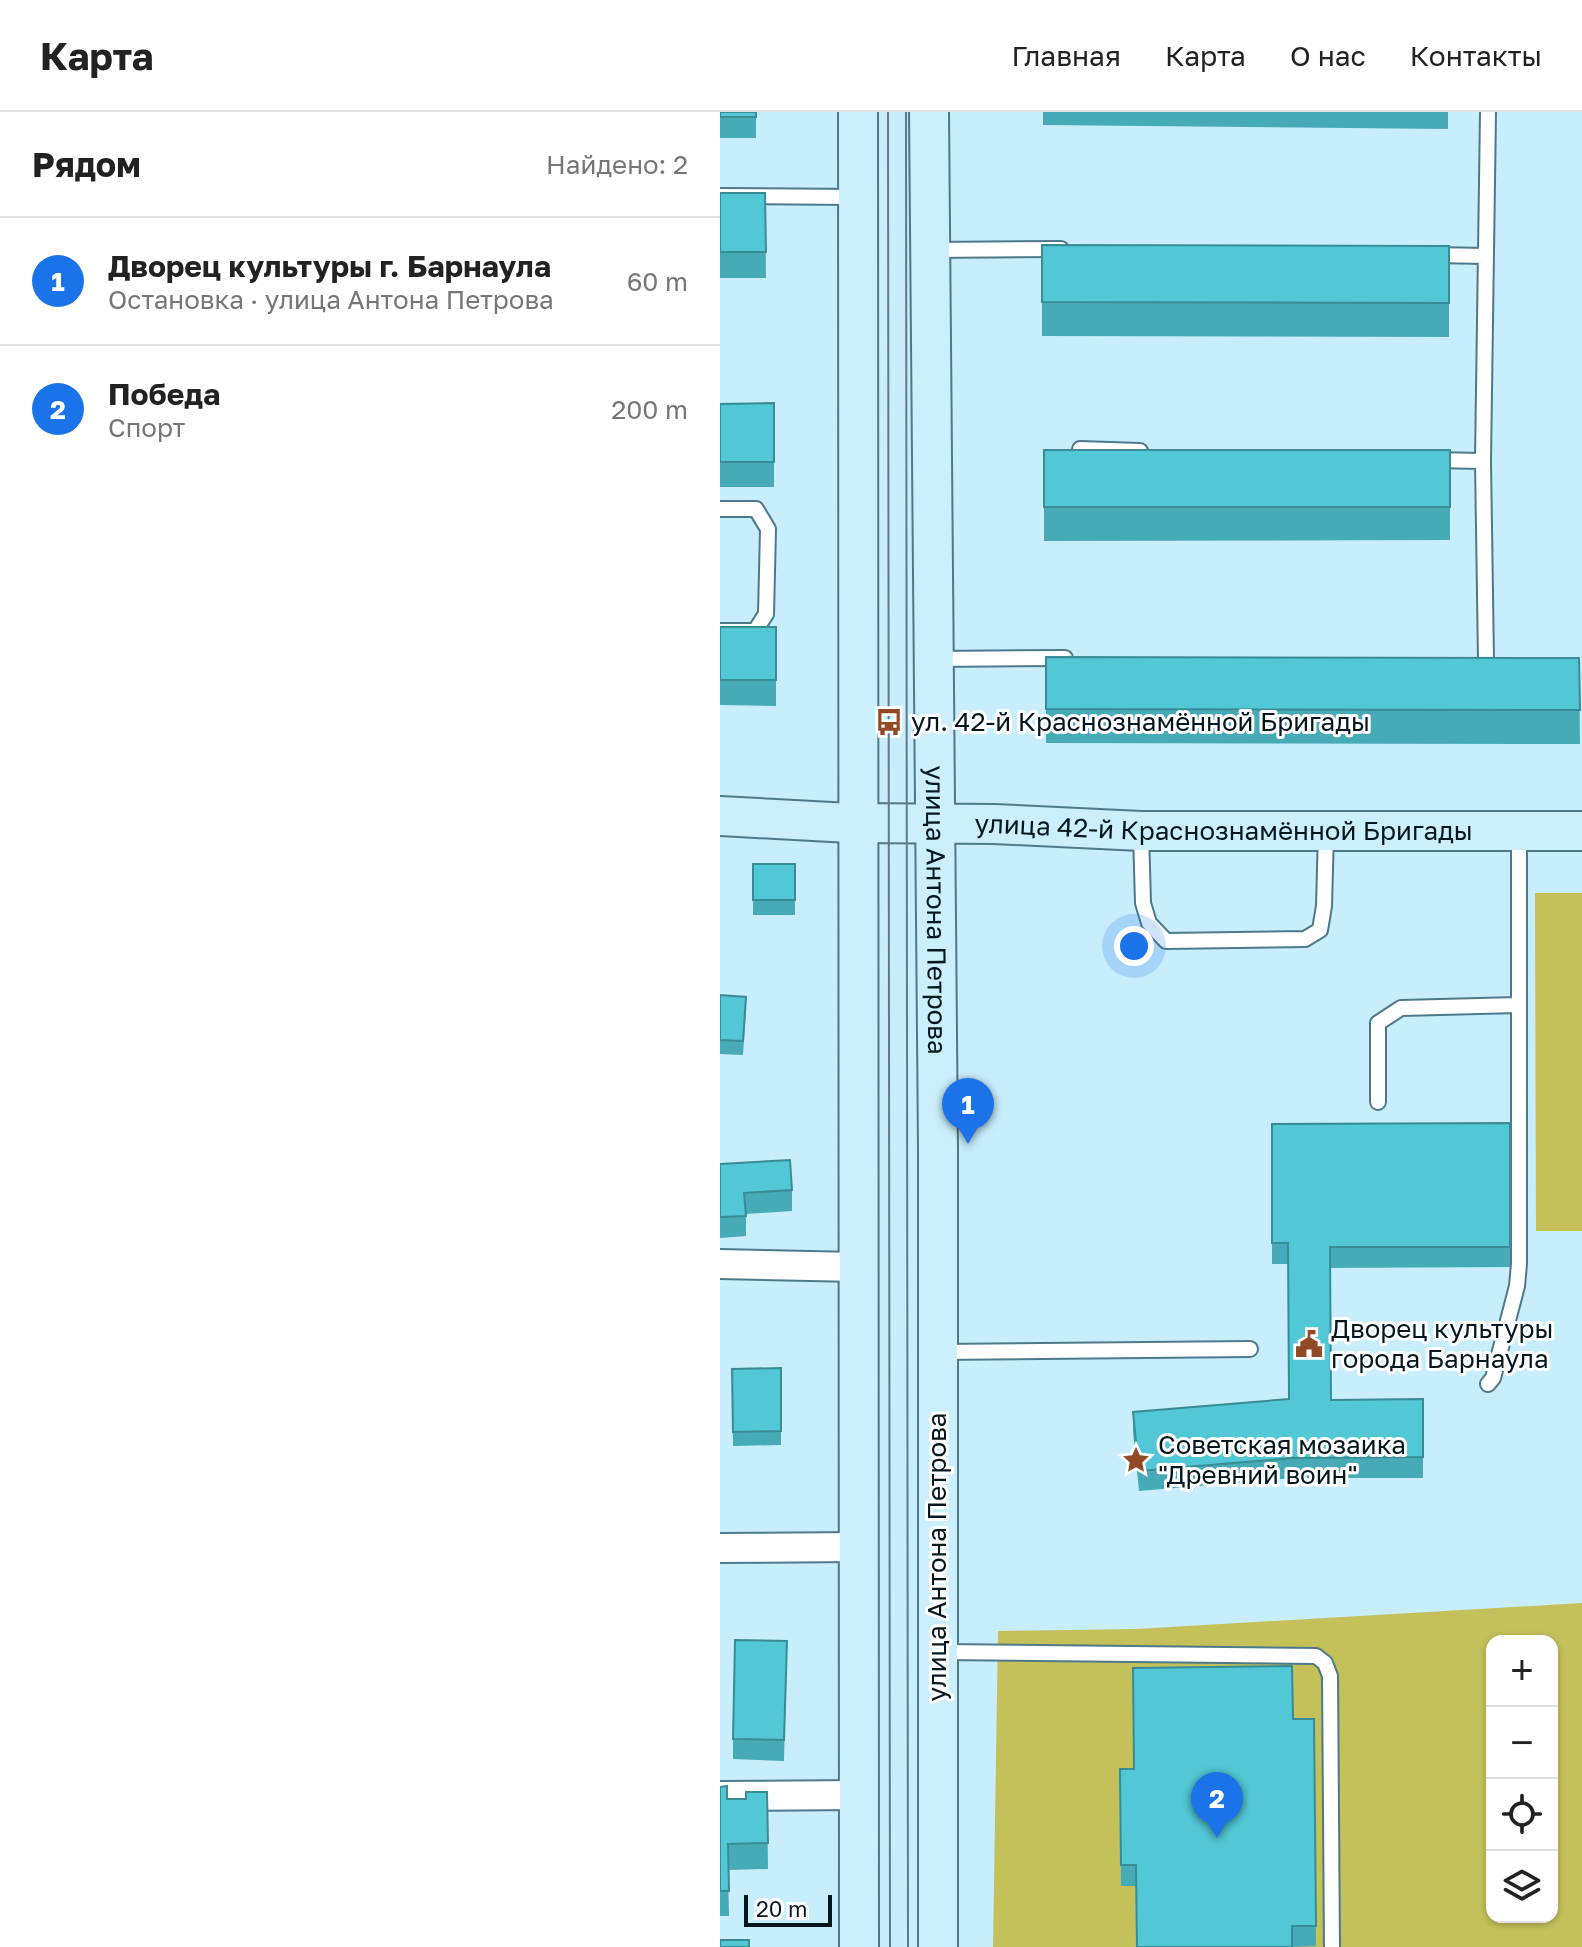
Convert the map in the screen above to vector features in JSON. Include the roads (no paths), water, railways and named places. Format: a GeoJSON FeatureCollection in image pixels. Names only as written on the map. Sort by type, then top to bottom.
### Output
{"type":"FeatureCollection","features":[{"type":"Feature","properties":{"kind":"main road"},"geometry":{"type":"LineString","coordinates":[[858,112],[859,1947]]}},
{"type":"Feature","properties":{"kind":"main road","name":"улица Антона Петрова"},"geometry":{"type":"LineString","coordinates":[[929,112],[938,1352],[938,1947]]}},
{"type":"Feature","properties":{"kind":"main road","name":"улица 42-й Краснознамённой Бригады"},"geometry":{"type":"LineString","coordinates":[[720,816],[1141,831],[1582,831]]}},
{"type":"Feature","properties":{"kind":"street"},"geometry":{"type":"LineString","coordinates":[[720,1264],[858,1267]]}},
{"type":"Feature","properties":{"kind":"street"},"geometry":{"type":"LineString","coordinates":[[720,1548],[859,1547]]}},
{"type":"Feature","properties":{"kind":"street"},"geometry":{"type":"LineString","coordinates":[[720,1796],[859,1795]]}},
{"type":"Feature","properties":{"kind":"lane"},"geometry":{"type":"LineString","coordinates":[[1470,660],[1494,660],[1483,461],[1488,112]]}},
{"type":"Feature","properties":{"kind":"lane"},"geometry":{"type":"LineString","coordinates":[[720,196],[858,197]]}},
{"type":"Feature","properties":{"kind":"lane"},"geometry":{"type":"LineString","coordinates":[[929,250],[1082,249]]}},
{"type":"Feature","properties":{"kind":"lane"},"geometry":{"type":"LineString","coordinates":[[1424,255],[1486,256]]}},
{"type":"Feature","properties":{"kind":"lane"},"geometry":{"type":"LineString","coordinates":[[1080,449],[1158,451]]}},
{"type":"Feature","properties":{"kind":"lane"},"geometry":{"type":"LineString","coordinates":[[1421,459],[1483,461]]}},
{"type":"Feature","properties":{"kind":"lane"},"geometry":{"type":"LineString","coordinates":[[720,509],[756,509],[768,529],[766,614],[755,631],[720,631]]}},
{"type":"Feature","properties":{"kind":"lane"},"geometry":{"type":"LineString","coordinates":[[934,659],[1073,658]]}},
{"type":"Feature","properties":{"kind":"lane"},"geometry":{"type":"LineString","coordinates":[[1141,831],[1143,903],[1149,923],[1166,941],[1305,939],[1320,930],[1324,906],[1326,831]]}},
{"type":"Feature","properties":{"kind":"lane"},"geometry":{"type":"LineString","coordinates":[[1488,1384],[1493,1378],[1517,1286],[1519,1264],[1519,831]]}},
{"type":"Feature","properties":{"kind":"lane"},"geometry":{"type":"LineString","coordinates":[[1378,1102],[1378,1023],[1401,1008],[1518,1005]]}},
{"type":"Feature","properties":{"kind":"lane"},"geometry":{"type":"LineString","coordinates":[[938,1352],[1250,1349]]}},
{"type":"Feature","properties":{"kind":"lane"},"geometry":{"type":"LineString","coordinates":[[937,1652],[1316,1656],[1325,1663],[1330,1676],[1332,1947]]}},
{"type":"Feature","properties":{"kind":"tram line"},"geometry":{"type":"LineString","coordinates":[[888,112],[890,1947]]}},
{"type":"Feature","properties":{"kind":"tram line"},"geometry":{"type":"LineString","coordinates":[[906,112],[908,1947]]}},
{"type":"Feature","properties":{"kind":"place","name":"ул. 42-й Краснознамённой Бригады"},"geometry":{"type":"Point","coordinates":[889,722]}},
{"type":"Feature","properties":{"kind":"place","name":"Дворец культуры г. Барнаула"},"geometry":{"type":"Point","coordinates":[968,1144]}},
{"type":"Feature","properties":{"kind":"place","name":"Дворец культуры города Барнаула"},"geometry":{"type":"Point","coordinates":[1309,1344]}},
{"type":"Feature","properties":{"kind":"place","name":"Советская мозаика \"Древний воин\""},"geometry":{"type":"Point","coordinates":[1136,1460]}},
{"type":"Feature","properties":{"kind":"place","name":"Победа"},"geometry":{"type":"Point","coordinates":[1217,1838]}}]}
